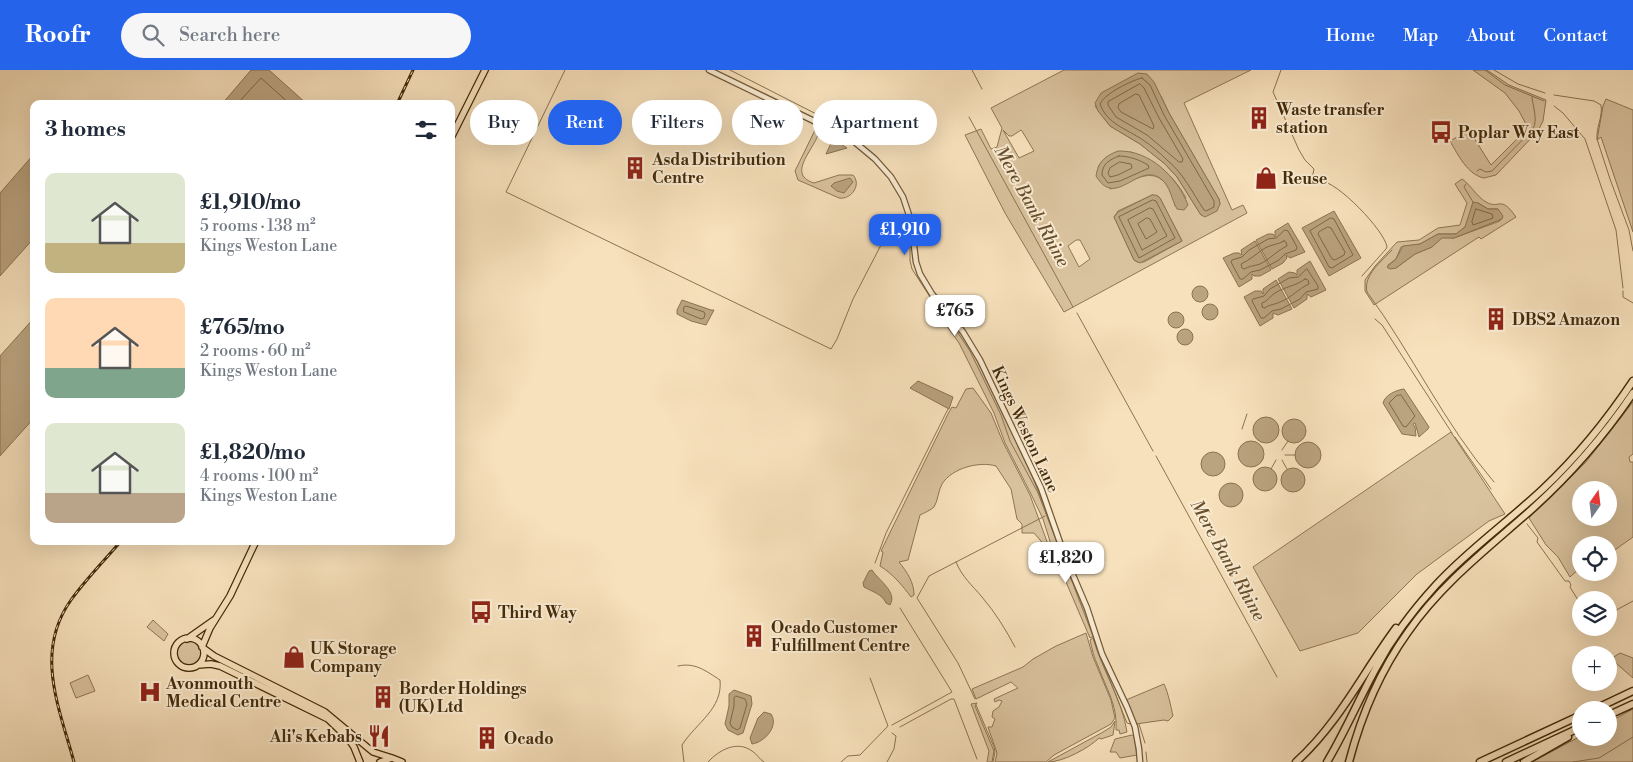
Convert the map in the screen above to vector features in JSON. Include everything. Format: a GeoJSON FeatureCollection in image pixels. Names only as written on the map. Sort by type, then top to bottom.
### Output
{"type":"FeatureCollection","features":[{"type":"Feature","properties":{"kind":"highway"},"geometry":{"type":"LineString","coordinates":[[455,130],[484,70]]}},
{"type":"Feature","properties":{"kind":"highway"},"geometry":{"type":"LineString","coordinates":[[1296,762],[1326,731],[1349,700],[1403,618],[1463,558],[1543,489],[1577,454],[1611,413],[1633,381]]}},
{"type":"Feature","properties":{"kind":"highway"},"geometry":{"type":"LineString","coordinates":[[1349,762],[1366,708],[1384,670],[1407,632],[1448,584],[1545,497],[1582,459],[1616,418],[1633,393]]}},
{"type":"Feature","properties":{"kind":"highway"},"geometry":{"type":"LineString","coordinates":[[198,665],[203,658],[205,638],[230,596],[254,545]]}},
{"type":"Feature","properties":{"kind":"highway"},"geometry":{"type":"LineString","coordinates":[[1327,762],[1390,644],[1422,600]]}},
{"type":"Feature","properties":{"kind":"highway"},"geometry":{"type":"LineString","coordinates":[[214,620],[182,640],[176,646],[174,652],[178,663],[184,667],[192,668],[198,665],[210,664],[220,666],[328,720],[348,738],[360,762]]}},
{"type":"Feature","properties":{"kind":"highway"},"geometry":{"type":"LineString","coordinates":[[188,638],[195,640],[214,656],[325,712],[373,752],[402,762]]}},
{"type":"Feature","properties":{"kind":"highway"},"geometry":{"type":"LineString","coordinates":[[1612,701],[1633,691]]}},
{"type":"Feature","properties":{"kind":"highway"},"geometry":{"type":"LineString","coordinates":[[1617,711],[1633,704]]}},
{"type":"Feature","properties":{"kind":"highway"},"geometry":{"type":"LineString","coordinates":[[1480,762],[1572,719]]}},
{"type":"Feature","properties":{"kind":"highway"},"geometry":{"type":"LineString","coordinates":[[1506,762],[1572,731]]}},
{"type":"Feature","properties":{"kind":"highway"},"geometry":{"type":"LineString","coordinates":[[1524,762],[1561,742],[1572,733]]}},
{"type":"Feature","properties":{"kind":"highway"},"geometry":{"type":"LineString","coordinates":[[1473,762],[1510,748]]}},
{"type":"Feature","properties":{"kind":"highway"},"geometry":{"type":"LineString","coordinates":[[380,762],[392,758]]}},
{"type":"Feature","properties":{"kind":"street","name":"Kings Weston Lane"},"geometry":{"type":"LineString","coordinates":[[709,70],[851,139],[875,159],[891,177],[903,197],[911,221],[916,262],[920,274],[932,294],[963,332],[980,360],[1040,488],[1064,554],[1087,608],[1102,654],[1127,706],[1134,727],[1140,762]]}},
{"type":"Feature","properties":{"kind":"shaded area"},"geometry":{"type":"Polygon","coordinates":[[[1064,70],[1251,70],[1184,103],[1232,210],[1243,205],[1247,213],[1064,312],[1005,213],[965,135],[981,129],[991,149],[997,147],[1002,128],[991,108],[1064,70]],[[1161,96],[1095,106],[1110,126],[1140,144],[1165,164],[1177,177],[1201,215],[1220,204],[1219,199],[1161,96]],[[1003,130],[1019,158],[1034,151],[1021,130],[1009,136],[1003,130]],[[1131,152],[1116,153],[1104,159],[1098,167],[1110,189],[1139,178],[1153,176],[1160,178],[1166,184],[1175,206],[1186,198],[1175,182],[1156,165],[1131,152]],[[1152,195],[1118,211],[1114,217],[1134,260],[1137,262],[1144,262],[1182,241],[1158,196],[1152,195]],[[1076,240],[1068,246],[1079,267],[1090,259],[1080,240],[1076,240]]]}},
{"type":"Feature","properties":{"kind":"shaded area"},"geometry":{"type":"Polygon","coordinates":[[[1473,70],[1487,70],[1509,85],[1546,100],[1543,121],[1538,131],[1496,175],[1484,178],[1468,169],[1450,141],[1469,130],[1491,165],[1528,128],[1519,111],[1505,93],[1473,70]]]}},
{"type":"Feature","properties":{"kind":"shaded area"},"geometry":{"type":"Polygon","coordinates":[[[1606,99],[1633,110],[1633,232],[1601,137],[1597,140],[1606,99]]]}},
{"type":"Feature","properties":{"kind":"shaded area"},"geometry":{"type":"Polygon","coordinates":[[[813,134],[813,145],[803,165],[802,172],[805,178],[814,183],[839,175],[853,175],[856,187],[848,197],[839,198],[798,180],[795,171],[813,134]]]}},
{"type":"Feature","properties":{"kind":"shaded area"},"geometry":{"type":"Polygon","coordinates":[[[1462,179],[1482,200],[1491,204],[1507,206],[1516,217],[1481,239],[1479,237],[1374,305],[1365,291],[1365,280],[1397,242],[1419,240],[1438,228],[1460,225],[1467,203],[1455,184],[1462,179]],[[1478,203],[1465,227],[1456,234],[1438,234],[1420,244],[1401,247],[1396,259],[1388,265],[1388,268],[1396,268],[1415,254],[1432,247],[1442,237],[1454,238],[1500,221],[1498,209],[1488,209],[1478,203]]]}},
{"type":"Feature","properties":{"kind":"shaded area"},"geometry":{"type":"Polygon","coordinates":[[[942,312],[966,340],[978,359],[1032,476],[1085,607],[1094,636],[1090,638],[1054,554],[1043,519],[1005,443],[994,413],[959,343],[941,318],[940,313],[942,312]]]}},
{"type":"Feature","properties":{"kind":"shaded area"},"geometry":{"type":"Polygon","coordinates":[[[973,388],[991,413],[1003,442],[1030,495],[1049,547],[1047,548],[1034,533],[1022,533],[1022,524],[1017,519],[1011,489],[996,466],[982,464],[966,467],[946,478],[934,507],[920,515],[908,560],[899,562],[911,581],[914,595],[911,597],[897,580],[880,566],[883,552],[881,551],[949,412],[952,407],[956,408],[966,389],[973,388]]]}},
{"type":"Feature","properties":{"kind":"shaded area"},"geometry":{"type":"Polygon","coordinates":[[[1633,402],[1633,454],[1629,457],[1630,462],[1633,462],[1633,537],[1617,548],[1617,536],[1572,536],[1572,575],[1570,577],[1558,557],[1546,545],[1529,518],[1586,462],[1633,402]]]}},
{"type":"Feature","properties":{"kind":"shaded area"},"geometry":{"type":"Polygon","coordinates":[[[1451,432],[1505,514],[1489,521],[1417,574],[1358,633],[1300,651],[1253,567],[1451,432]]]}},
{"type":"Feature","properties":{"kind":"shaded area"},"geometry":{"type":"Polygon","coordinates":[[[153,620],[168,634],[164,641],[147,627],[153,620]]]}},
{"type":"Feature","properties":{"kind":"shaded area"},"geometry":{"type":"Polygon","coordinates":[[[1086,633],[1093,657],[1111,700],[1115,718],[1111,724],[1054,755],[1046,762],[995,762],[997,753],[988,727],[992,727],[995,719],[992,717],[993,711],[999,707],[1002,701],[995,702],[994,699],[1018,688],[1011,682],[976,699],[972,689],[1023,667],[1056,646],[1086,633]]]}},
{"type":"Feature","properties":{"kind":"shaded area"},"geometry":{"type":"Polygon","coordinates":[[[1093,638],[1121,708],[1127,732],[1120,734],[1119,730],[1116,730],[1113,705],[1092,650],[1090,640],[1093,638]]]}},
{"type":"Feature","properties":{"kind":"shaded area"},"geometry":{"type":"Polygon","coordinates":[[[189,641],[197,645],[201,653],[197,661],[189,665],[181,661],[177,653],[181,645],[189,641]]]}},
{"type":"Feature","properties":{"kind":"shaded area"},"geometry":{"type":"Polygon","coordinates":[[[1620,653],[1633,658],[1633,678],[1617,664],[1617,655],[1620,653]]]}},
{"type":"Feature","properties":{"kind":"shaded area"},"geometry":{"type":"Polygon","coordinates":[[[88,675],[95,691],[76,698],[70,683],[88,675]]]}},
{"type":"Feature","properties":{"kind":"shaded area"},"geometry":{"type":"Polygon","coordinates":[[[1164,684],[1173,716],[1168,721],[1136,724],[1126,700],[1164,684]]]}},
{"type":"Feature","properties":{"kind":"shaded area"},"geometry":{"type":"Polygon","coordinates":[[[977,703],[975,706],[994,751],[992,762],[987,762],[989,751],[971,704],[977,703]]]}},
{"type":"Feature","properties":{"kind":"shaded area"},"geometry":{"type":"Polygon","coordinates":[[[1633,709],[1633,762],[1532,762],[1572,741],[1572,746],[1617,746],[1617,718],[1633,709]]]}},
{"type":"Feature","properties":{"kind":"shaded area"},"geometry":{"type":"Polygon","coordinates":[[[1115,721],[1113,735],[1099,738],[1068,757],[1048,762],[1103,732],[1111,727],[1115,721]]]}},
{"type":"Feature","properties":{"kind":"shaded area"},"geometry":{"type":"Polygon","coordinates":[[[1134,736],[1137,755],[1120,758],[1116,752],[1110,752],[1115,739],[1134,736]]]}},
{"type":"Feature","properties":{"kind":"water"},"geometry":{"type":"Polygon","coordinates":[[[251,70],[269,70],[303,100],[225,100],[251,70]]]}},
{"type":"Feature","properties":{"kind":"water"},"geometry":{"type":"Polygon","coordinates":[[[1138,73],[1147,74],[1154,82],[1169,113],[1219,199],[1220,204],[1217,211],[1205,217],[1201,215],[1177,177],[1165,164],[1140,144],[1110,126],[1098,111],[1095,103],[1101,93],[1138,73]]]}},
{"type":"Feature","properties":{"kind":"water"},"geometry":{"type":"Polygon","coordinates":[[[830,145],[842,145],[847,148],[826,154],[830,145]]]}},
{"type":"Feature","properties":{"kind":"water"},"geometry":{"type":"Polygon","coordinates":[[[1118,151],[1141,155],[1161,167],[1183,195],[1188,205],[1184,210],[1177,209],[1167,186],[1161,179],[1152,175],[1144,176],[1119,187],[1111,188],[1104,185],[1096,176],[1098,167],[1106,157],[1118,151]]]}},
{"type":"Feature","properties":{"kind":"water"},"geometry":{"type":"Polygon","coordinates":[[[30,159],[30,242],[0,276],[0,193],[30,159]]]}},
{"type":"Feature","properties":{"kind":"water"},"geometry":{"type":"Polygon","coordinates":[[[850,178],[853,182],[844,193],[837,191],[831,186],[834,183],[850,178]]]}},
{"type":"Feature","properties":{"kind":"water"},"geometry":{"type":"Polygon","coordinates":[[[1152,195],[1160,198],[1182,241],[1140,263],[1134,260],[1114,217],[1118,212],[1152,195]]]}},
{"type":"Feature","properties":{"kind":"water"},"geometry":{"type":"Polygon","coordinates":[[[1473,202],[1488,209],[1498,209],[1503,216],[1502,219],[1454,238],[1442,238],[1432,247],[1415,254],[1396,268],[1390,269],[1387,267],[1396,259],[1403,246],[1420,244],[1438,234],[1456,234],[1465,227],[1473,202]]]}},
{"type":"Feature","properties":{"kind":"water"},"geometry":{"type":"Polygon","coordinates":[[[1334,211],[1361,258],[1329,276],[1302,228],[1334,211]]]}},
{"type":"Feature","properties":{"kind":"water"},"geometry":{"type":"Polygon","coordinates":[[[1288,223],[1305,252],[1290,258],[1286,255],[1287,258],[1283,263],[1272,269],[1256,240],[1268,234],[1273,234],[1275,237],[1275,231],[1288,223]]]}},
{"type":"Feature","properties":{"kind":"water"},"geometry":{"type":"Polygon","coordinates":[[[1255,241],[1271,270],[1260,276],[1252,274],[1252,279],[1239,287],[1223,258],[1234,253],[1242,255],[1241,250],[1255,241]]]}},
{"type":"Feature","properties":{"kind":"water"},"geometry":{"type":"Polygon","coordinates":[[[1310,261],[1326,290],[1311,297],[1307,294],[1307,299],[1294,308],[1278,279],[1289,272],[1297,275],[1297,270],[1310,261]]]}},
{"type":"Feature","properties":{"kind":"water"},"geometry":{"type":"Polygon","coordinates":[[[1276,280],[1292,309],[1278,315],[1273,313],[1273,318],[1260,326],[1244,297],[1255,291],[1261,291],[1263,294],[1263,289],[1276,280]]]}},
{"type":"Feature","properties":{"kind":"water"},"geometry":{"type":"Polygon","coordinates":[[[1200,286],[1208,294],[1200,302],[1192,294],[1200,286]]]}},
{"type":"Feature","properties":{"kind":"water"},"geometry":{"type":"Polygon","coordinates":[[[682,300],[714,310],[706,325],[691,321],[677,314],[682,300]]]}},
{"type":"Feature","properties":{"kind":"water"},"geometry":{"type":"Polygon","coordinates":[[[1210,304],[1216,306],[1218,312],[1216,318],[1210,320],[1204,318],[1202,312],[1204,306],[1210,304]]]}},
{"type":"Feature","properties":{"kind":"water"},"geometry":{"type":"Polygon","coordinates":[[[1176,312],[1184,320],[1176,328],[1168,320],[1176,312]]]}},
{"type":"Feature","properties":{"kind":"water"},"geometry":{"type":"Polygon","coordinates":[[[30,322],[30,422],[0,456],[0,356],[30,322]]]}},
{"type":"Feature","properties":{"kind":"water"},"geometry":{"type":"Polygon","coordinates":[[[1185,329],[1191,331],[1193,337],[1191,343],[1185,345],[1179,343],[1177,337],[1179,331],[1185,329]]]}},
{"type":"Feature","properties":{"kind":"water"},"geometry":{"type":"Polygon","coordinates":[[[918,381],[953,397],[949,409],[910,388],[918,381]]]}},
{"type":"Feature","properties":{"kind":"water"},"geometry":{"type":"Polygon","coordinates":[[[1404,389],[1429,427],[1419,437],[1415,423],[1413,424],[1416,436],[1402,434],[1383,403],[1391,393],[1404,389]]]}},
{"type":"Feature","properties":{"kind":"water"},"geometry":{"type":"Polygon","coordinates":[[[1266,417],[1275,421],[1279,430],[1275,439],[1266,443],[1257,439],[1253,430],[1257,421],[1266,417]]]}},
{"type":"Feature","properties":{"kind":"water"},"geometry":{"type":"Polygon","coordinates":[[[1294,419],[1303,422],[1306,431],[1303,440],[1294,443],[1285,440],[1282,431],[1285,422],[1294,419]]]}},
{"type":"Feature","properties":{"kind":"water"},"geometry":{"type":"Polygon","coordinates":[[[1251,441],[1260,445],[1264,454],[1260,463],[1251,467],[1242,463],[1238,454],[1242,445],[1251,441]]]}},
{"type":"Feature","properties":{"kind":"water"},"geometry":{"type":"Polygon","coordinates":[[[1308,442],[1317,446],[1321,455],[1317,464],[1308,468],[1299,464],[1295,455],[1299,446],[1308,442]]]}},
{"type":"Feature","properties":{"kind":"water"},"geometry":{"type":"Polygon","coordinates":[[[1213,452],[1218,453],[1224,459],[1224,469],[1218,475],[1213,476],[1208,475],[1202,469],[1201,464],[1202,459],[1208,453],[1213,452]]]}},
{"type":"Feature","properties":{"kind":"water"},"geometry":{"type":"Polygon","coordinates":[[[1265,467],[1274,470],[1277,479],[1274,488],[1265,491],[1256,488],[1253,479],[1256,470],[1265,467]]]}},
{"type":"Feature","properties":{"kind":"water"},"geometry":{"type":"Polygon","coordinates":[[[1293,468],[1302,471],[1305,480],[1302,489],[1293,492],[1284,489],[1281,480],[1284,471],[1293,468]]]}},
{"type":"Feature","properties":{"kind":"water"},"geometry":{"type":"Polygon","coordinates":[[[1231,483],[1240,486],[1243,495],[1240,504],[1231,507],[1222,504],[1219,495],[1222,486],[1231,483]]]}},
{"type":"Feature","properties":{"kind":"water"},"geometry":{"type":"Polygon","coordinates":[[[872,570],[889,591],[892,600],[890,605],[880,595],[864,587],[863,583],[869,571],[872,570]]]}},
{"type":"Feature","properties":{"kind":"water"},"geometry":{"type":"Polygon","coordinates":[[[734,690],[751,696],[752,704],[743,733],[738,735],[728,730],[725,724],[729,706],[729,694],[734,690]]]}},
{"type":"Feature","properties":{"kind":"water"},"geometry":{"type":"Polygon","coordinates":[[[764,712],[771,714],[773,719],[772,728],[766,737],[752,744],[750,738],[758,718],[764,712]]]}},
{"type":"Feature","properties":{"kind":"waterway"},"geometry":{"type":"LineString","coordinates":[[565,70],[506,192],[831,349],[853,299],[895,218],[897,216],[904,216],[910,237],[912,269],[934,303]]}},
{"type":"Feature","properties":{"kind":"waterway"},"geometry":{"type":"LineString","coordinates":[[730,70],[813,112]]}},
{"type":"Feature","properties":{"kind":"waterway","name":"Mere Bank Rhine"},"geometry":{"type":"LineString","coordinates":[[972,70],[982,89]]}},
{"type":"Feature","properties":{"kind":"waterway"},"geometry":{"type":"LineString","coordinates":[[1281,70],[1273,92],[1299,150],[1314,169],[1313,174],[1309,176]]}},
{"type":"Feature","properties":{"kind":"waterway"},"geometry":{"type":"LineString","coordinates":[[1485,70],[1505,85],[1544,101]]}},
{"type":"Feature","properties":{"kind":"waterway"},"geometry":{"type":"LineString","coordinates":[[1494,70],[1518,84],[1545,93]]}},
{"type":"Feature","properties":{"kind":"waterway"},"geometry":{"type":"LineString","coordinates":[[1554,95],[1594,101],[1601,105],[1597,139],[1629,230],[1633,251]]}},
{"type":"Feature","properties":{"kind":"waterway"},"geometry":{"type":"LineString","coordinates":[[1477,171],[1480,169],[1486,172],[1492,171],[1533,129],[1535,118],[1532,97]]}},
{"type":"Feature","properties":{"kind":"waterway"},"geometry":{"type":"LineString","coordinates":[[1554,106],[1563,113],[1585,139],[1616,230],[1623,288]]}},
{"type":"Feature","properties":{"kind":"waterway","name":"Mere Bank Rhine"},"geometry":{"type":"LineString","coordinates":[[969,117],[1073,307]]}},
{"type":"Feature","properties":{"kind":"waterway"},"geometry":{"type":"LineString","coordinates":[[1321,181],[1338,189],[1359,208],[1384,240],[1386,249],[1362,276]]}},
{"type":"Feature","properties":{"kind":"waterway"},"geometry":{"type":"LineString","coordinates":[[1466,184],[1464,187],[1473,202]]}},
{"type":"Feature","properties":{"kind":"waterway"},"geometry":{"type":"LineString","coordinates":[[1392,250],[1371,274],[1368,280],[1367,292],[1399,339],[1459,436],[1494,482]]}},
{"type":"Feature","properties":{"kind":"waterway"},"geometry":{"type":"LineString","coordinates":[[1623,291],[1623,297],[1633,303]]}},
{"type":"Feature","properties":{"kind":"waterway","name":"Mere Bank Rhine"},"geometry":{"type":"LineString","coordinates":[[1077,313],[1153,451]]}},
{"type":"Feature","properties":{"kind":"waterway"},"geometry":{"type":"LineString","coordinates":[[942,315],[956,330],[970,351],[1001,415],[1010,441],[1038,493],[1093,636]]}},
{"type":"Feature","properties":{"kind":"waterway"},"geometry":{"type":"LineString","coordinates":[[1375,319],[1382,325],[1452,433]]}},
{"type":"Feature","properties":{"kind":"waterway"},"geometry":{"type":"LineString","coordinates":[[875,563],[886,533],[948,409]]}},
{"type":"Feature","properties":{"kind":"waterway"},"geometry":{"type":"LineString","coordinates":[[1242,429],[1247,414]]}},
{"type":"Feature","properties":{"kind":"waterway"},"geometry":{"type":"LineString","coordinates":[[1455,437],[1491,489]]}},
{"type":"Feature","properties":{"kind":"waterway"},"geometry":{"type":"LineString","coordinates":[[1282,450],[1288,441]]}},
{"type":"Feature","properties":{"kind":"waterway"},"geometry":{"type":"LineString","coordinates":[[1285,455],[1295,455]]}},
{"type":"Feature","properties":{"kind":"waterway","name":"Mere Bank Rhine"},"geometry":{"type":"LineString","coordinates":[[1156,456],[1277,677]]}},
{"type":"Feature","properties":{"kind":"waterway"},"geometry":{"type":"LineString","coordinates":[[1271,469],[1276,460]]}},
{"type":"Feature","properties":{"kind":"waterway"},"geometry":{"type":"LineString","coordinates":[[1282,460],[1287,469]]}},
{"type":"Feature","properties":{"kind":"waterway"},"geometry":{"type":"LineString","coordinates":[[975,699],[958,663],[917,598],[929,576],[1045,516]]}},
{"type":"Feature","properties":{"kind":"waterway"},"geometry":{"type":"LineString","coordinates":[[1527,524],[1538,538],[1537,542],[1565,581],[1569,581],[1572,591]]}},
{"type":"Feature","properties":{"kind":"waterway"},"geometry":{"type":"LineString","coordinates":[[956,562],[964,577],[996,615],[1015,647]]}},
{"type":"Feature","properties":{"kind":"waterway"},"geometry":{"type":"LineString","coordinates":[[1617,610],[1633,601]]}},
{"type":"Feature","properties":{"kind":"waterway"},"geometry":{"type":"LineString","coordinates":[[892,725],[952,692],[900,608]]}},
{"type":"Feature","properties":{"kind":"waterway"},"geometry":{"type":"LineString","coordinates":[[1093,638],[1127,723],[1130,724]]}},
{"type":"Feature","properties":{"kind":"waterway"},"geometry":{"type":"LineString","coordinates":[[678,666],[695,666],[720,680],[720,690],[713,708],[682,745],[684,762]]}},
{"type":"Feature","properties":{"kind":"waterway"},"geometry":{"type":"LineString","coordinates":[[841,762],[848,756],[860,755],[888,726],[870,678]]}},
{"type":"Feature","properties":{"kind":"waterway"},"geometry":{"type":"LineString","coordinates":[[900,727],[954,699],[977,759]]}},
{"type":"Feature","properties":{"kind":"waterway"},"geometry":{"type":"LineString","coordinates":[[976,705],[994,747],[993,762]]}},
{"type":"Feature","properties":{"kind":"waterway"},"geometry":{"type":"LineString","coordinates":[[1139,724],[1145,743]]}},
{"type":"Feature","properties":{"kind":"waterway"},"geometry":{"type":"LineString","coordinates":[[887,762],[894,749],[896,736],[892,733]]}},
{"type":"Feature","properties":{"kind":"waterway"},"geometry":{"type":"LineString","coordinates":[[1573,762],[1599,758],[1633,737]]}},
{"type":"Feature","properties":{"kind":"waterway"},"geometry":{"type":"LineString","coordinates":[[708,762],[723,750],[734,746],[740,746],[752,751],[764,762]]}},
{"type":"Feature","properties":{"kind":"waterway"},"geometry":{"type":"LineString","coordinates":[[1146,752],[1147,762]]}},
{"type":"Feature","properties":{"kind":"railway"},"geometry":{"type":"LineString","coordinates":[[399,100],[413,70]]}},
{"type":"Feature","properties":{"kind":"railway"},"geometry":{"type":"LineString","coordinates":[[74,762],[53,680],[54,640],[60,620],[71,600],[117,545]]}},
{"type":"Feature","properties":{"kind":"place","name":"Waste transfer station"},"geometry":{"type":"Point","coordinates":[1259,118]}},
{"type":"Feature","properties":{"kind":"place","name":"Poplar Way East"},"geometry":{"type":"Point","coordinates":[1441,132]}},
{"type":"Feature","properties":{"kind":"place","name":"Asda Distribution Centre"},"geometry":{"type":"Point","coordinates":[635,168]}},
{"type":"Feature","properties":{"kind":"place","name":"Reuse"},"geometry":{"type":"Point","coordinates":[1266,178]}},
{"type":"Feature","properties":{"kind":"place","name":"DBS2 Amazon"},"geometry":{"type":"Point","coordinates":[1496,319]}},
{"type":"Feature","properties":{"kind":"place","name":"Third Way"},"geometry":{"type":"Point","coordinates":[481,612]}},
{"type":"Feature","properties":{"kind":"place","name":"Ocado Customer Fulfillment Centre"},"geometry":{"type":"Point","coordinates":[754,636]}},
{"type":"Feature","properties":{"kind":"place","name":"UK Storage Company"},"geometry":{"type":"Point","coordinates":[294,657]}},
{"type":"Feature","properties":{"kind":"place","name":"Avonmouth Medical Centre"},"geometry":{"type":"Point","coordinates":[150,692]}},
{"type":"Feature","properties":{"kind":"place","name":"Border Holdings (UK) Ltd"},"geometry":{"type":"Point","coordinates":[383,697]}},
{"type":"Feature","properties":{"kind":"place","name":"Ali's Kebabs"},"geometry":{"type":"Point","coordinates":[379,736]}},
{"type":"Feature","properties":{"kind":"place","name":"Ocado"},"geometry":{"type":"Point","coordinates":[487,738]}}]}
